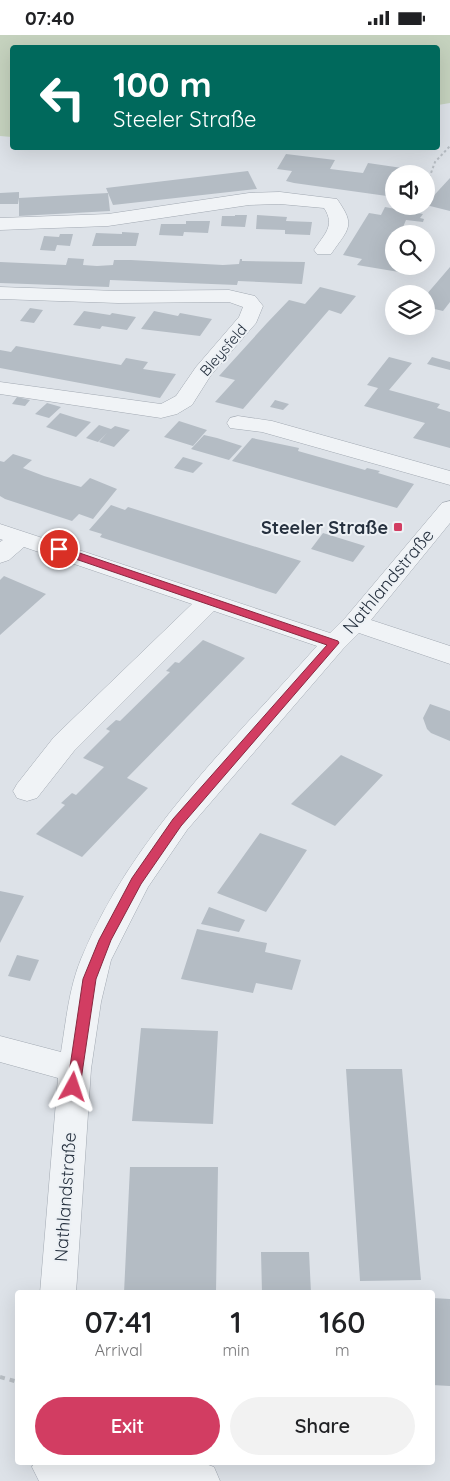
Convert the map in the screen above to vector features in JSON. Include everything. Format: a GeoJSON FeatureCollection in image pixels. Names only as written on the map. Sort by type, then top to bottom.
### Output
{"type":"FeatureCollection","features":[{"type":"Feature","properties":{"kind":"street"},"geometry":{"type":"LineString","coordinates":[[0,224],[115,219],[249,199],[296,199],[330,203],[339,216],[340,224],[324,250]]}},
{"type":"Feature","properties":{"kind":"street","name":"Bleysfeld"},"geometry":{"type":"LineString","coordinates":[[0,293],[118,297],[229,296],[248,300],[253,306],[249,319],[208,365],[184,400],[169,409],[161,411],[0,389]]}},
{"type":"Feature","properties":{"kind":"street"},"geometry":{"type":"LineString","coordinates":[[238,423],[264,426],[450,478]]}},
{"type":"Feature","properties":{"kind":"street","name":"Nathlandstraße"},"geometry":{"type":"LineString","coordinates":[[58,1290],[75,1069],[85,1002],[96,960],[136,881],[177,823],[334,643],[355,623],[450,508]]}},
{"type":"Feature","properties":{"kind":"street"},"geometry":{"type":"LineString","coordinates":[[0,555],[11,534],[334,643]]}},
{"type":"Feature","properties":{"kind":"street"},"geometry":{"type":"LineString","coordinates":[[27,791],[64,744],[210,601]]}},
{"type":"Feature","properties":{"kind":"street"},"geometry":{"type":"LineString","coordinates":[[355,623],[450,655]]}},
{"type":"Feature","properties":{"kind":"street"},"geometry":{"type":"LineString","coordinates":[[0,1049],[75,1069]]}},
{"type":"Feature","properties":{"kind":"street"},"geometry":{"type":"LineString","coordinates":[[51,1470],[200,1481]]}},
{"type":"Feature","properties":{"kind":"path"},"geometry":{"type":"LineString","coordinates":[[434,165],[450,146]]}},
{"type":"Feature","properties":{"kind":"path"},"geometry":{"type":"LineString","coordinates":[[0,1377],[15,1381]]}},
{"type":"Feature","properties":{"kind":"green space"},"geometry":{"type":"Polygon","coordinates":[[[0,35],[450,35],[450,103],[440,105],[440,45],[10,45],[10,137],[0,136],[0,35]]]}},
{"type":"Feature","properties":{"kind":"building"},"geometry":{"type":"Polygon","coordinates":[[[286,154],[335,160],[330,169],[363,173],[368,163],[385,166],[385,196],[294,183],[286,181],[292,171],[277,169],[286,154]]]}},
{"type":"Feature","properties":{"kind":"building"},"geometry":{"type":"Polygon","coordinates":[[[248,171],[257,189],[113,205],[106,188],[248,171]]]}},
{"type":"Feature","properties":{"kind":"building"},"geometry":{"type":"Polygon","coordinates":[[[450,178],[450,211],[435,207],[435,194],[450,178]]]}},
{"type":"Feature","properties":{"kind":"building"},"geometry":{"type":"Polygon","coordinates":[[[19,192],[18,204],[0,204],[0,193],[19,192]]]}},
{"type":"Feature","properties":{"kind":"building"},"geometry":{"type":"Polygon","coordinates":[[[108,193],[110,211],[19,216],[19,198],[108,193]]]}},
{"type":"Feature","properties":{"kind":"building"},"geometry":{"type":"Polygon","coordinates":[[[385,207],[385,215],[422,215],[420,218],[424,219],[423,222],[406,220],[404,225],[385,225],[385,270],[357,265],[362,259],[343,255],[369,213],[381,215],[385,207]]]}},
{"type":"Feature","properties":{"kind":"building"},"geometry":{"type":"Polygon","coordinates":[[[247,215],[245,227],[221,226],[222,216],[247,215]]]}},
{"type":"Feature","properties":{"kind":"building"},"geometry":{"type":"Polygon","coordinates":[[[257,215],[287,217],[286,221],[312,222],[310,235],[285,234],[285,230],[256,229],[257,215]]]}},
{"type":"Feature","properties":{"kind":"building"},"geometry":{"type":"Polygon","coordinates":[[[186,221],[210,221],[208,233],[184,232],[183,236],[159,235],[161,224],[186,224],[186,221]]]}},
{"type":"Feature","properties":{"kind":"building"},"geometry":{"type":"Polygon","coordinates":[[[122,232],[139,233],[136,246],[92,246],[96,233],[122,234],[122,232]]]}},
{"type":"Feature","properties":{"kind":"building"},"geometry":{"type":"Polygon","coordinates":[[[60,234],[73,234],[70,246],[57,245],[55,251],[40,250],[44,236],[59,237],[60,234]]]}},
{"type":"Feature","properties":{"kind":"building"},"geometry":{"type":"Polygon","coordinates":[[[68,258],[84,259],[83,265],[97,266],[113,265],[114,260],[223,265],[239,264],[240,259],[242,261],[305,262],[302,284],[238,281],[237,285],[110,280],[109,287],[0,283],[0,262],[66,265],[68,258]]]}},
{"type":"Feature","properties":{"kind":"building"},"geometry":{"type":"Polygon","coordinates":[[[450,267],[450,302],[443,311],[435,309],[435,285],[450,267]]]}},
{"type":"Feature","properties":{"kind":"building"},"geometry":{"type":"Polygon","coordinates":[[[320,287],[356,296],[341,314],[329,310],[243,409],[215,402],[235,380],[219,376],[267,323],[289,300],[305,304],[320,287]]]}},
{"type":"Feature","properties":{"kind":"building"},"geometry":{"type":"Polygon","coordinates":[[[30,308],[43,310],[34,323],[20,321],[30,308]]]}},
{"type":"Feature","properties":{"kind":"building"},"geometry":{"type":"Polygon","coordinates":[[[84,311],[136,317],[127,330],[102,326],[100,329],[73,325],[84,311]]]}},
{"type":"Feature","properties":{"kind":"building"},"geometry":{"type":"Polygon","coordinates":[[[154,311],[178,316],[180,313],[212,319],[200,336],[141,329],[154,311]]]}},
{"type":"Feature","properties":{"kind":"building"},"geometry":{"type":"Polygon","coordinates":[[[16,346],[121,365],[126,358],[148,362],[143,369],[176,374],[160,398],[0,368],[0,350],[11,352],[16,346]]]}},
{"type":"Feature","properties":{"kind":"building"},"geometry":{"type":"Polygon","coordinates":[[[389,357],[412,363],[389,390],[440,404],[437,408],[450,412],[450,448],[413,438],[425,423],[364,406],[378,388],[367,385],[389,357]]]}},
{"type":"Feature","properties":{"kind":"building"},"geometry":{"type":"Polygon","coordinates":[[[432,357],[450,362],[450,370],[427,364],[432,357]]]}},
{"type":"Feature","properties":{"kind":"building"},"geometry":{"type":"Polygon","coordinates":[[[17,397],[30,400],[25,406],[12,404],[17,397]]]}},
{"type":"Feature","properties":{"kind":"building"},"geometry":{"type":"Polygon","coordinates":[[[275,400],[289,404],[283,410],[270,407],[275,400]]]}},
{"type":"Feature","properties":{"kind":"building"},"geometry":{"type":"Polygon","coordinates":[[[47,403],[61,407],[49,418],[35,414],[47,403]]]}},
{"type":"Feature","properties":{"kind":"building"},"geometry":{"type":"Polygon","coordinates":[[[60,413],[91,422],[76,437],[46,427],[60,413]]]}},
{"type":"Feature","properties":{"kind":"building"},"geometry":{"type":"Polygon","coordinates":[[[179,421],[207,430],[193,446],[164,437],[179,421]]]}},
{"type":"Feature","properties":{"kind":"building"},"geometry":{"type":"Polygon","coordinates":[[[99,425],[111,429],[115,426],[130,430],[114,447],[99,442],[107,433],[98,442],[86,438],[99,425]]]}},
{"type":"Feature","properties":{"kind":"building"},"geometry":{"type":"Polygon","coordinates":[[[204,435],[242,446],[229,460],[191,449],[204,435]]]}},
{"type":"Feature","properties":{"kind":"building"},"geometry":{"type":"Polygon","coordinates":[[[252,438],[299,448],[298,451],[365,470],[367,468],[380,471],[378,473],[414,484],[397,508],[232,461],[252,438]]]}},
{"type":"Feature","properties":{"kind":"building"},"geometry":{"type":"Polygon","coordinates":[[[13,454],[32,460],[23,468],[44,476],[81,487],[90,478],[117,489],[93,519],[79,514],[72,521],[5,499],[0,496],[0,461],[4,462],[13,454]]]}},
{"type":"Feature","properties":{"kind":"building"},"geometry":{"type":"Polygon","coordinates":[[[183,457],[203,463],[193,473],[174,468],[183,457]]]}},
{"type":"Feature","properties":{"kind":"building"},"geometry":{"type":"Polygon","coordinates":[[[111,505],[125,510],[128,507],[301,561],[276,594],[100,537],[102,534],[89,530],[111,505]]]}},
{"type":"Feature","properties":{"kind":"building"},"geometry":{"type":"Polygon","coordinates":[[[323,533],[365,546],[353,562],[311,549],[323,533]]]}},
{"type":"Feature","properties":{"kind":"building"},"geometry":{"type":"Polygon","coordinates":[[[4,576],[46,594],[0,635],[0,580],[4,576]]]}},
{"type":"Feature","properties":{"kind":"building"},"geometry":{"type":"Polygon","coordinates":[[[203,640],[245,658],[127,778],[148,788],[82,857],[36,834],[65,805],[61,803],[72,793],[76,795],[104,767],[83,758],[110,731],[106,729],[116,720],[120,721],[170,672],[166,671],[175,662],[179,663],[203,640]]]}},
{"type":"Feature","properties":{"kind":"building"},"geometry":{"type":"Polygon","coordinates":[[[430,704],[450,711],[450,741],[431,733],[427,729],[423,718],[430,704]]]}},
{"type":"Feature","properties":{"kind":"building"},"geometry":{"type":"Polygon","coordinates":[[[341,755],[383,775],[335,826],[291,804],[341,755]]]}},
{"type":"Feature","properties":{"kind":"building"},"geometry":{"type":"Polygon","coordinates":[[[260,833],[307,850],[266,912],[217,893],[260,833]]]}},
{"type":"Feature","properties":{"kind":"building"},"geometry":{"type":"Polygon","coordinates":[[[0,891],[24,896],[0,943],[0,891]]]}},
{"type":"Feature","properties":{"kind":"building"},"geometry":{"type":"Polygon","coordinates":[[[209,907],[245,920],[239,932],[201,924],[209,907]]]}},
{"type":"Feature","properties":{"kind":"building"},"geometry":{"type":"Polygon","coordinates":[[[197,929],[267,943],[265,952],[301,960],[292,990],[256,983],[253,993],[181,979],[197,929]]]}},
{"type":"Feature","properties":{"kind":"building"},"geometry":{"type":"Polygon","coordinates":[[[17,955],[39,960],[30,981],[8,976],[17,955]]]}},
{"type":"Feature","properties":{"kind":"building"},"geometry":{"type":"Polygon","coordinates":[[[141,1028],[218,1031],[213,1124],[132,1121],[141,1028]]]}},
{"type":"Feature","properties":{"kind":"building"},"geometry":{"type":"Polygon","coordinates":[[[346,1069],[402,1069],[421,1280],[360,1281],[346,1069]]]}},
{"type":"Feature","properties":{"kind":"building"},"geometry":{"type":"Polygon","coordinates":[[[130,1167],[218,1167],[216,1290],[124,1290],[130,1167]]]}},
{"type":"Feature","properties":{"kind":"building"},"geometry":{"type":"Polygon","coordinates":[[[261,1252],[309,1252],[311,1290],[262,1290],[261,1252]]]}},
{"type":"Feature","properties":{"kind":"building"},"geometry":{"type":"Polygon","coordinates":[[[435,1298],[450,1299],[450,1386],[435,1385],[435,1298]]]}},
{"type":"Feature","properties":{"kind":"place","name":"Steeler Straße"},"geometry":{"type":"Point","coordinates":[398,527]}},
{"type":"Feature","properties":{"kind":"route"},"geometry":{"type":"LineString","coordinates":[[59,549],[334,643],[249,743],[177,823],[136,881],[105,940],[90,979],[73,1087]]}}]}
